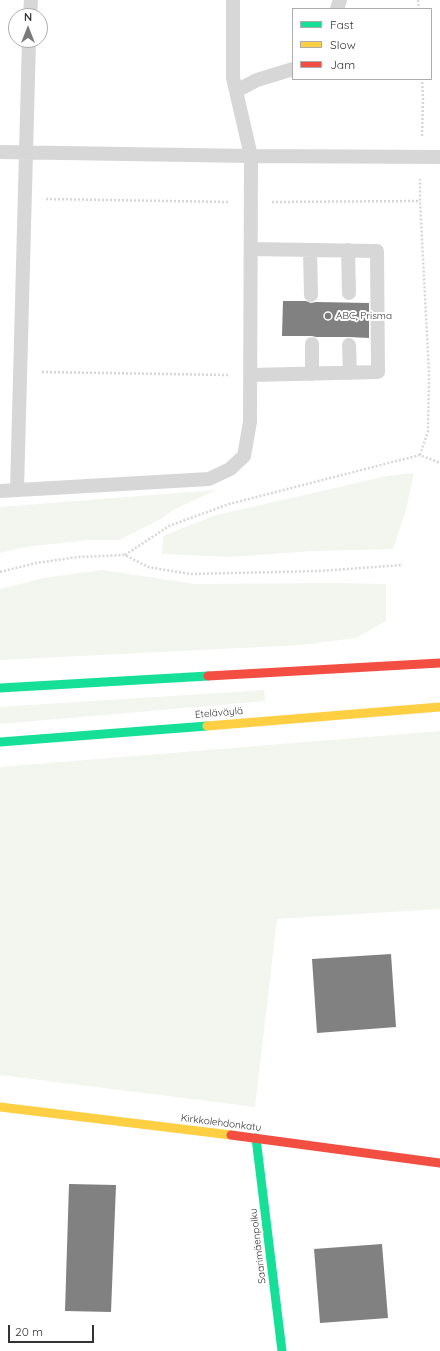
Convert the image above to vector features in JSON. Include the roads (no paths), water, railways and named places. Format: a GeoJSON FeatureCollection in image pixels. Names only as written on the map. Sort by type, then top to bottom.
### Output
{"type":"FeatureCollection","features":[{"type":"Feature","properties":{"kind":"main road"},"geometry":{"type":"LineString","coordinates":[[0,688],[440,663]]}},
{"type":"Feature","properties":{"kind":"main road","name":"Eteläväylä"},"geometry":{"type":"LineString","coordinates":[[0,742],[440,707]]}},
{"type":"Feature","properties":{"kind":"main road","name":"Kirkkolehdonkatu"},"geometry":{"type":"LineString","coordinates":[[0,1108],[256,1138],[440,1163]]}},
{"type":"Feature","properties":{"kind":"main road","name":"Saarimäenpolku"},"geometry":{"type":"LineString","coordinates":[[256,1138],[282,1351]]}},
{"type":"Feature","properties":{"kind":"lane"},"geometry":{"type":"LineString","coordinates":[[0,491],[209,479],[230,469],[244,456],[250,422],[251,156],[233,78],[233,0]]}},
{"type":"Feature","properties":{"kind":"lane"},"geometry":{"type":"LineString","coordinates":[[17,490],[29,48]]}},
{"type":"Feature","properties":{"kind":"lane"},"geometry":{"type":"LineString","coordinates":[[236,90],[257,80],[292,69]]}},
{"type":"Feature","properties":{"kind":"lane"},"geometry":{"type":"LineString","coordinates":[[0,152],[421,158],[440,157]]}},
{"type":"Feature","properties":{"kind":"lane"},"geometry":{"type":"LineString","coordinates":[[251,249],[376,251],[378,372],[251,375]]}},
{"type":"Feature","properties":{"kind":"lane"},"geometry":{"type":"LineString","coordinates":[[310,250],[311,295]]}},
{"type":"Feature","properties":{"kind":"lane"},"geometry":{"type":"LineString","coordinates":[[348,250],[349,293]]}},
{"type":"Feature","properties":{"kind":"lane"},"geometry":{"type":"LineString","coordinates":[[312,344],[312,374]]}},
{"type":"Feature","properties":{"kind":"lane"},"geometry":{"type":"LineString","coordinates":[[350,345],[350,373]]}},
{"type":"Feature","properties":{"kind":"place","name":"ABC, Prisma"},"geometry":{"type":"Point","coordinates":[328,316]}}]}
